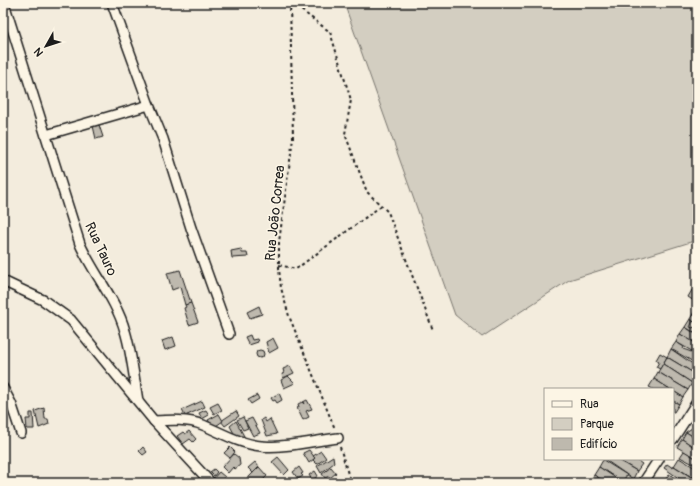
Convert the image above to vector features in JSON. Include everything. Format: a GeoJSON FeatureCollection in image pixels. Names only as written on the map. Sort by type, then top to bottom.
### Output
{"type":"FeatureCollection","features":[{"type":"Feature","properties":{"kind":"street","name":"Rua Tauro"},"geometry":{"type":"LineString","coordinates":[[4,3],[80,244],[87,260],[119,315],[125,331],[138,401],[154,421],[211,483]]}},
{"type":"Feature","properties":{"kind":"street"},"geometry":{"type":"LineString","coordinates":[[112,3],[163,139],[191,228],[230,334]]}},
{"type":"Feature","properties":{"kind":"street"},"geometry":{"type":"LineString","coordinates":[[46,135],[149,105]]}},
{"type":"Feature","properties":{"kind":"street"},"geometry":{"type":"LineString","coordinates":[[3,281],[43,300],[71,320],[138,401]]}},
{"type":"Feature","properties":{"kind":"street"},"geometry":{"type":"LineString","coordinates":[[3,388],[11,403],[21,433]]}},
{"type":"Feature","properties":{"kind":"street"},"geometry":{"type":"LineString","coordinates":[[674,438],[694,414],[697,402]]}},
{"type":"Feature","properties":{"kind":"street"},"geometry":{"type":"LineString","coordinates":[[154,421],[175,420],[202,424],[231,438],[262,446],[338,438]]}},
{"type":"Feature","properties":{"kind":"street"},"geometry":{"type":"LineString","coordinates":[[643,483],[658,460]]}},
{"type":"Feature","properties":{"kind":"path"},"geometry":{"type":"LineString","coordinates":[[291,3],[330,32],[351,100],[345,134],[367,192],[388,212],[433,330]]}},
{"type":"Feature","properties":{"kind":"path","name":"Rua João Correa"},"geometry":{"type":"LineString","coordinates":[[291,3],[294,138],[279,242],[281,288],[289,316],[338,438],[348,474],[354,483]]}},
{"type":"Feature","properties":{"kind":"path"},"geometry":{"type":"LineString","coordinates":[[279,265],[296,269],[381,206]]}},
{"type":"Feature","properties":{"kind":"green space"},"geometry":{"type":"Polygon","coordinates":[[[344,3],[697,3],[697,240],[569,280],[482,337],[455,315],[344,3]]]}},
{"type":"Feature","properties":{"kind":"building"},"geometry":{"type":"Polygon","coordinates":[[[99,125],[103,137],[96,139],[93,126],[99,125]]]}},
{"type":"Feature","properties":{"kind":"building"},"geometry":{"type":"Polygon","coordinates":[[[241,249],[242,253],[247,253],[248,257],[232,258],[231,251],[241,249]]]}},
{"type":"Feature","properties":{"kind":"building"},"geometry":{"type":"Polygon","coordinates":[[[180,270],[191,303],[185,305],[180,287],[172,290],[167,273],[180,270]]]}},
{"type":"Feature","properties":{"kind":"building"},"geometry":{"type":"Polygon","coordinates":[[[692,290],[697,293],[697,303],[688,297],[692,290]]]}},
{"type":"Feature","properties":{"kind":"building"},"geometry":{"type":"Polygon","coordinates":[[[191,303],[198,322],[189,325],[184,308],[186,307],[185,305],[191,303]]]}},
{"type":"Feature","properties":{"kind":"building"},"geometry":{"type":"Polygon","coordinates":[[[259,306],[262,314],[250,318],[247,312],[259,306]]]}},
{"type":"Feature","properties":{"kind":"building"},"geometry":{"type":"Polygon","coordinates":[[[694,312],[697,313],[697,324],[690,319],[694,312]]]}},
{"type":"Feature","properties":{"kind":"building"},"geometry":{"type":"Polygon","coordinates":[[[690,319],[693,321],[690,327],[693,328],[697,324],[697,334],[685,327],[690,319]]]}},
{"type":"Feature","properties":{"kind":"building"},"geometry":{"type":"Polygon","coordinates":[[[685,327],[697,335],[697,344],[680,334],[685,327]]]}},
{"type":"Feature","properties":{"kind":"building"},"geometry":{"type":"Polygon","coordinates":[[[680,334],[697,344],[697,354],[676,342],[680,334]]]}},
{"type":"Feature","properties":{"kind":"building"},"geometry":{"type":"Polygon","coordinates":[[[250,335],[252,340],[257,339],[258,342],[249,345],[245,337],[250,335]]]}},
{"type":"Feature","properties":{"kind":"building"},"geometry":{"type":"Polygon","coordinates":[[[173,337],[176,346],[165,350],[162,341],[173,337]]]}},
{"type":"Feature","properties":{"kind":"building"},"geometry":{"type":"Polygon","coordinates":[[[273,338],[278,348],[269,353],[266,342],[273,338]]]}},
{"type":"Feature","properties":{"kind":"building"},"geometry":{"type":"Polygon","coordinates":[[[676,342],[684,347],[683,349],[697,354],[697,364],[671,349],[676,342]]]}},
{"type":"Feature","properties":{"kind":"building"},"geometry":{"type":"Polygon","coordinates":[[[671,349],[694,365],[692,372],[667,357],[671,349]]]}},
{"type":"Feature","properties":{"kind":"building"},"geometry":{"type":"Polygon","coordinates":[[[258,350],[262,350],[264,354],[262,358],[258,358],[256,356],[256,352],[258,350]]]}},
{"type":"Feature","properties":{"kind":"building"},"geometry":{"type":"Polygon","coordinates":[[[660,353],[667,357],[660,369],[656,367],[659,362],[656,360],[660,353]]]}},
{"type":"Feature","properties":{"kind":"building"},"geometry":{"type":"Polygon","coordinates":[[[667,357],[697,375],[692,383],[663,364],[667,357]]]}},
{"type":"Feature","properties":{"kind":"building"},"geometry":{"type":"Polygon","coordinates":[[[663,364],[692,383],[688,390],[658,372],[663,364]]]}},
{"type":"Feature","properties":{"kind":"building"},"geometry":{"type":"Polygon","coordinates":[[[290,366],[294,373],[283,378],[283,369],[290,366]]]}},
{"type":"Feature","properties":{"kind":"building"},"geometry":{"type":"Polygon","coordinates":[[[658,372],[688,390],[683,397],[674,392],[674,388],[668,388],[654,379],[658,372]]]}},
{"type":"Feature","properties":{"kind":"building"},"geometry":{"type":"Polygon","coordinates":[[[288,376],[295,383],[284,388],[281,380],[288,376]]]}},
{"type":"Feature","properties":{"kind":"building"},"geometry":{"type":"Polygon","coordinates":[[[654,379],[668,388],[651,388],[649,387],[654,379]]]}},
{"type":"Feature","properties":{"kind":"building"},"geometry":{"type":"Polygon","coordinates":[[[674,392],[683,397],[679,404],[674,402],[674,392]]]}},
{"type":"Feature","properties":{"kind":"building"},"geometry":{"type":"Polygon","coordinates":[[[279,393],[282,400],[277,403],[271,398],[279,393]]]}},
{"type":"Feature","properties":{"kind":"building"},"geometry":{"type":"Polygon","coordinates":[[[257,395],[259,399],[251,404],[248,400],[257,395]]]}},
{"type":"Feature","properties":{"kind":"building"},"geometry":{"type":"Polygon","coordinates":[[[307,400],[312,409],[306,411],[309,417],[303,420],[297,408],[299,407],[298,404],[302,402],[304,404],[303,402],[307,400]]]}},
{"type":"Feature","properties":{"kind":"building"},"geometry":{"type":"Polygon","coordinates":[[[202,401],[205,407],[185,416],[182,410],[202,401]]]}},
{"type":"Feature","properties":{"kind":"building"},"geometry":{"type":"Polygon","coordinates":[[[674,402],[679,404],[674,412],[674,402]]]}},
{"type":"Feature","properties":{"kind":"building"},"geometry":{"type":"Polygon","coordinates":[[[218,403],[222,410],[214,414],[210,407],[218,403]]]}},
{"type":"Feature","properties":{"kind":"building"},"geometry":{"type":"Polygon","coordinates":[[[44,408],[45,419],[48,419],[49,424],[39,428],[35,411],[44,408]]]}},
{"type":"Feature","properties":{"kind":"building"},"geometry":{"type":"Polygon","coordinates":[[[206,410],[209,415],[202,419],[199,413],[206,410]]]}},
{"type":"Feature","properties":{"kind":"building"},"geometry":{"type":"Polygon","coordinates":[[[236,411],[239,416],[225,426],[221,421],[236,411]]]}},
{"type":"Feature","properties":{"kind":"building"},"geometry":{"type":"Polygon","coordinates":[[[30,413],[33,413],[34,429],[27,429],[26,419],[30,419],[30,413]]]}},
{"type":"Feature","properties":{"kind":"building"},"geometry":{"type":"Polygon","coordinates":[[[219,414],[223,421],[213,428],[208,420],[219,414]]]}},
{"type":"Feature","properties":{"kind":"building"},"geometry":{"type":"Polygon","coordinates":[[[243,417],[248,428],[243,430],[237,420],[243,417]]]}},
{"type":"Feature","properties":{"kind":"building"},"geometry":{"type":"Polygon","coordinates":[[[252,418],[260,433],[253,436],[245,421],[252,418]]]}},
{"type":"Feature","properties":{"kind":"building"},"geometry":{"type":"Polygon","coordinates":[[[264,418],[266,422],[270,419],[277,434],[267,436],[261,420],[264,418]]]}},
{"type":"Feature","properties":{"kind":"building"},"geometry":{"type":"Polygon","coordinates":[[[236,421],[245,438],[242,439],[240,435],[236,437],[230,426],[236,421]]]}},
{"type":"Feature","properties":{"kind":"building"},"geometry":{"type":"Polygon","coordinates":[[[692,428],[697,431],[697,439],[686,432],[692,428]]]}},
{"type":"Feature","properties":{"kind":"building"},"geometry":{"type":"Polygon","coordinates":[[[189,431],[196,439],[193,442],[190,439],[183,444],[177,436],[183,432],[185,434],[189,431]]]}},
{"type":"Feature","properties":{"kind":"building"},"geometry":{"type":"Polygon","coordinates":[[[686,432],[697,439],[697,449],[682,439],[686,432]]]}},
{"type":"Feature","properties":{"kind":"building"},"geometry":{"type":"Polygon","coordinates":[[[682,439],[697,449],[697,459],[677,447],[682,439]]]}},
{"type":"Feature","properties":{"kind":"building"},"geometry":{"type":"Polygon","coordinates":[[[143,447],[147,452],[143,455],[139,451],[143,447]]]}},
{"type":"Feature","properties":{"kind":"building"},"geometry":{"type":"Polygon","coordinates":[[[230,447],[235,452],[230,458],[224,453],[230,447]]]}},
{"type":"Feature","properties":{"kind":"building"},"geometry":{"type":"Polygon","coordinates":[[[309,450],[315,458],[309,463],[303,453],[309,450]]]}},
{"type":"Feature","properties":{"kind":"building"},"geometry":{"type":"Polygon","coordinates":[[[321,451],[326,458],[317,464],[313,460],[315,458],[313,456],[321,451]]]}},
{"type":"Feature","properties":{"kind":"building"},"geometry":{"type":"Polygon","coordinates":[[[684,451],[697,459],[697,466],[680,457],[684,451]]]}},
{"type":"Feature","properties":{"kind":"building"},"geometry":{"type":"Polygon","coordinates":[[[234,454],[239,458],[240,465],[235,469],[233,467],[228,473],[222,467],[234,454]]]}},
{"type":"Feature","properties":{"kind":"building"},"geometry":{"type":"Polygon","coordinates":[[[333,456],[334,463],[321,473],[317,466],[333,456]]]}},
{"type":"Feature","properties":{"kind":"building"},"geometry":{"type":"Polygon","coordinates":[[[278,457],[289,470],[284,475],[272,462],[278,457]]]}},
{"type":"Feature","properties":{"kind":"building"},"geometry":{"type":"Polygon","coordinates":[[[679,458],[697,469],[697,480],[674,466],[679,458]]]}},
{"type":"Feature","properties":{"kind":"building"},"geometry":{"type":"Polygon","coordinates":[[[603,460],[627,475],[622,482],[599,467],[603,460]]]}},
{"type":"Feature","properties":{"kind":"building"},"geometry":{"type":"Polygon","coordinates":[[[605,460],[618,460],[637,471],[633,479],[605,460]]]}},
{"type":"Feature","properties":{"kind":"building"},"geometry":{"type":"Polygon","coordinates":[[[619,460],[636,460],[642,464],[637,471],[619,460]]]}},
{"type":"Feature","properties":{"kind":"building"},"geometry":{"type":"Polygon","coordinates":[[[255,462],[259,467],[253,473],[248,468],[255,462]]]}},
{"type":"Feature","properties":{"kind":"building"},"geometry":{"type":"Polygon","coordinates":[[[667,464],[673,468],[674,466],[697,481],[696,483],[686,483],[664,468],[667,464]]]}},
{"type":"Feature","properties":{"kind":"building"},"geometry":{"type":"Polygon","coordinates":[[[259,467],[267,476],[260,483],[250,483],[247,479],[259,467]]]}},
{"type":"Feature","properties":{"kind":"building"},"geometry":{"type":"Polygon","coordinates":[[[299,467],[303,473],[301,474],[303,476],[298,479],[293,472],[299,467]]]}},
{"type":"Feature","properties":{"kind":"building"},"geometry":{"type":"Polygon","coordinates":[[[331,467],[336,473],[330,478],[329,476],[325,478],[322,474],[331,467]]]}},
{"type":"Feature","properties":{"kind":"building"},"geometry":{"type":"Polygon","coordinates":[[[599,467],[624,483],[607,483],[594,475],[599,467]]]}},
{"type":"Feature","properties":{"kind":"building"},"geometry":{"type":"Polygon","coordinates":[[[214,469],[217,472],[214,476],[210,472],[214,469]]]}},
{"type":"Feature","properties":{"kind":"building"},"geometry":{"type":"Polygon","coordinates":[[[315,471],[318,476],[312,480],[309,475],[315,471]]]}},
{"type":"Feature","properties":{"kind":"building"},"geometry":{"type":"Polygon","coordinates":[[[219,472],[225,477],[219,483],[215,483],[212,480],[219,472]]]}},
{"type":"Feature","properties":{"kind":"building"},"geometry":{"type":"Polygon","coordinates":[[[669,474],[681,482],[682,480],[686,483],[669,483],[665,481],[669,474]]]}},
{"type":"Feature","properties":{"kind":"building"},"geometry":{"type":"Polygon","coordinates":[[[594,475],[607,483],[589,482],[594,475]]]}}]}
